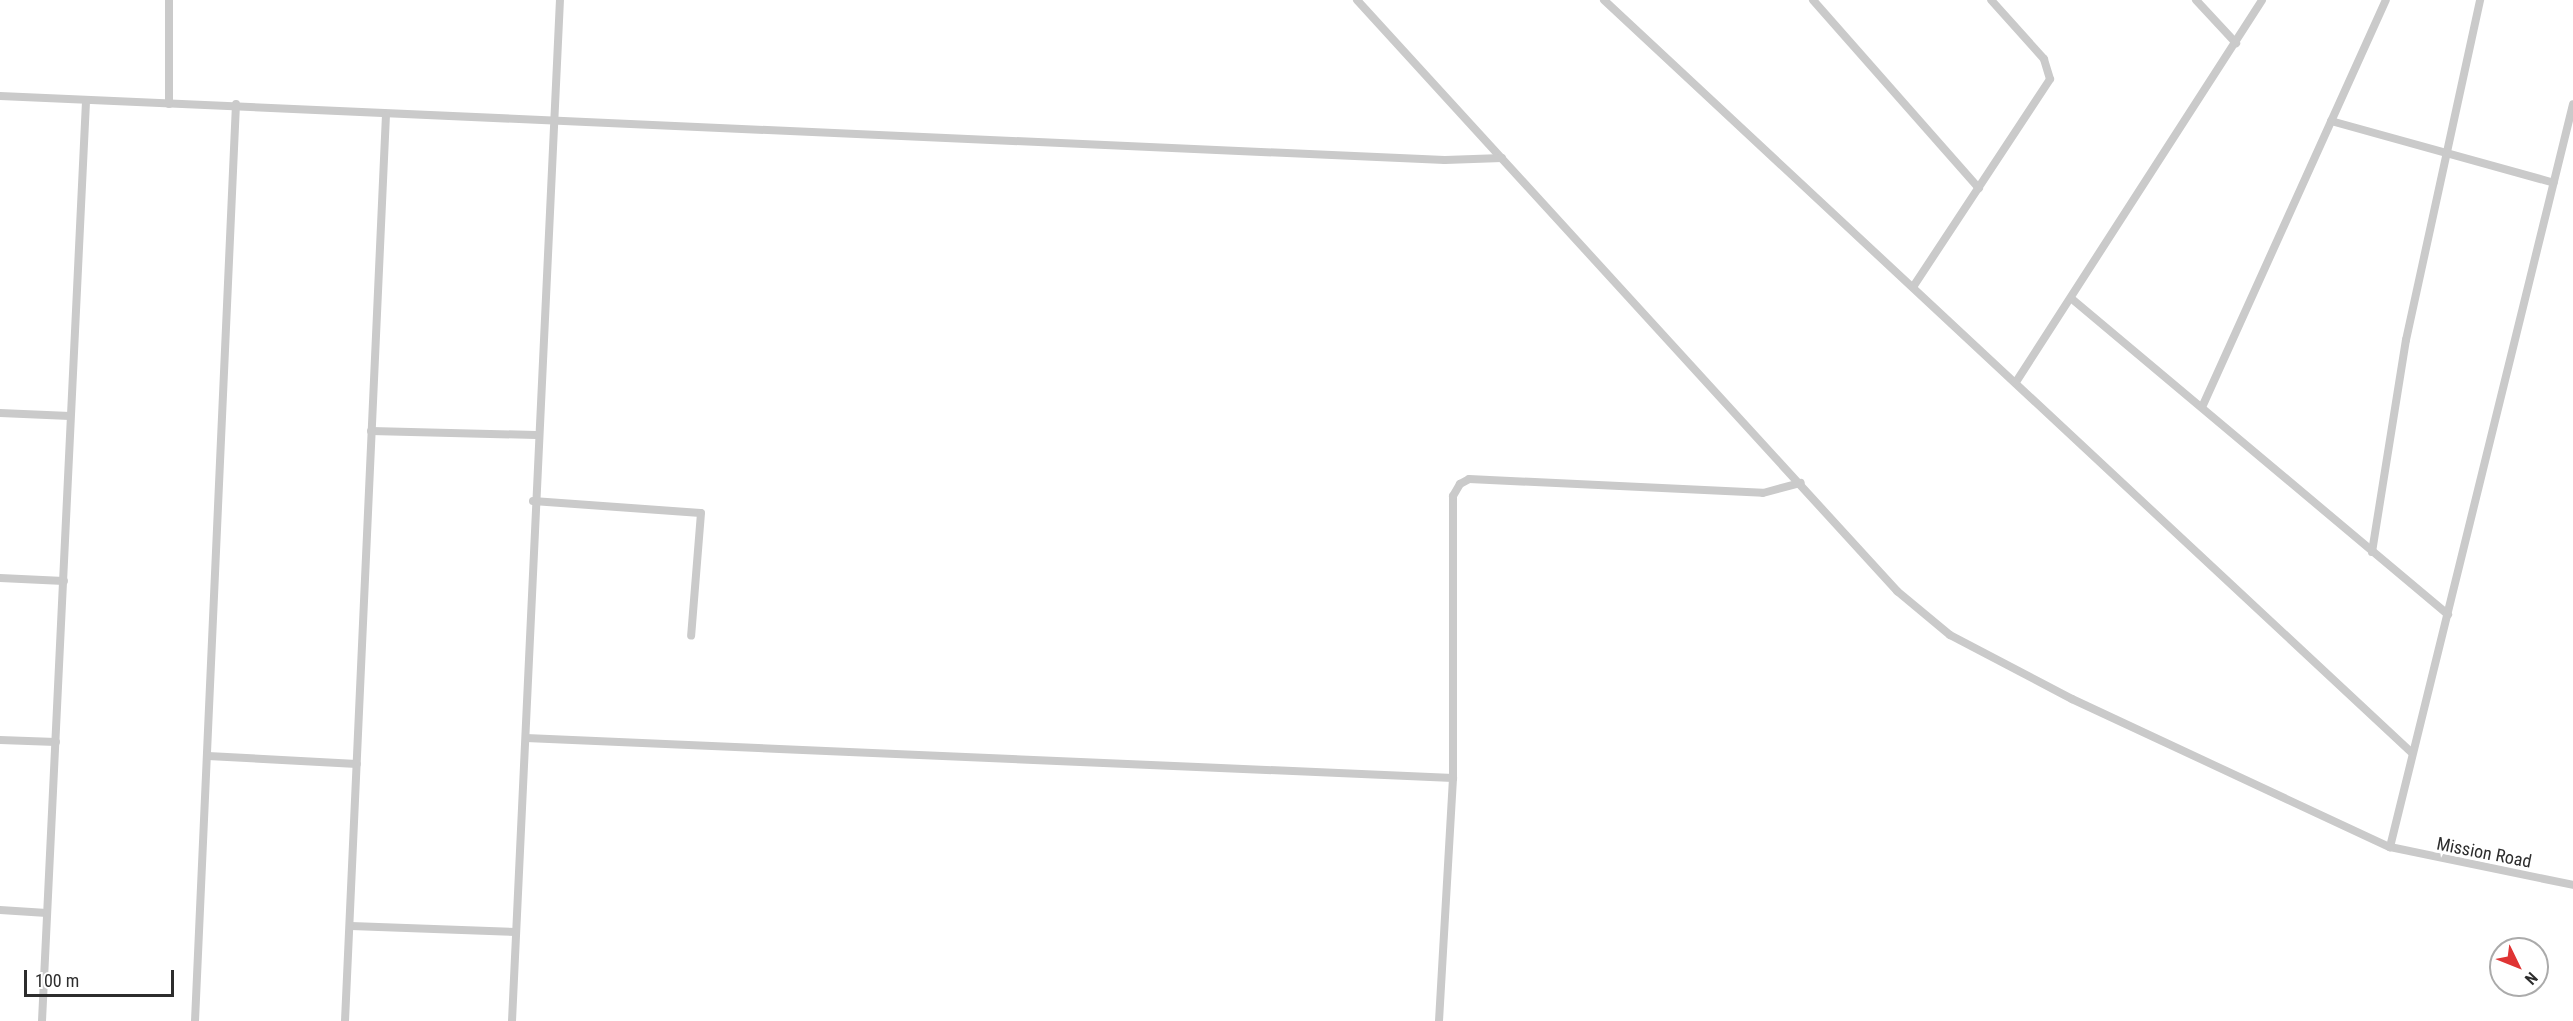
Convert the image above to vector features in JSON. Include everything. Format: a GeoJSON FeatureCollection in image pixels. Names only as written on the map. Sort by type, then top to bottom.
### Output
{"type":"FeatureCollection","features":[{"type":"Feature","properties":{"kind":"street"},"geometry":{"type":"LineString","coordinates":[[169,0],[169,104]]}},
{"type":"Feature","properties":{"kind":"street"},"geometry":{"type":"LineString","coordinates":[[512,1021],[526,738],[536,435],[560,0]]}},
{"type":"Feature","properties":{"kind":"street","name":"Mission Road"},"geometry":{"type":"LineString","coordinates":[[1357,0],[1897,591],[1959,640],[2390,847],[2573,885]]}},
{"type":"Feature","properties":{"kind":"street"},"geometry":{"type":"LineString","coordinates":[[1604,0],[2412,753]]}},
{"type":"Feature","properties":{"kind":"street"},"geometry":{"type":"LineString","coordinates":[[1813,0],[1979,188]]}},
{"type":"Feature","properties":{"kind":"street"},"geometry":{"type":"LineString","coordinates":[[1913,287],[2050,79],[2044,59],[1991,0]]}},
{"type":"Feature","properties":{"kind":"street"},"geometry":{"type":"LineString","coordinates":[[2196,0],[2235,43]]}},
{"type":"Feature","properties":{"kind":"street"},"geometry":{"type":"LineString","coordinates":[[2016,382],[2072,299],[2262,0]]}},
{"type":"Feature","properties":{"kind":"street"},"geometry":{"type":"LineString","coordinates":[[2203,405],[2386,0]]}},
{"type":"Feature","properties":{"kind":"street"},"geometry":{"type":"LineString","coordinates":[[2372,552],[2385,453],[2443,151],[2480,0]]}},
{"type":"Feature","properties":{"kind":"street"},"geometry":{"type":"LineString","coordinates":[[0,96],[169,104],[236,104],[386,115],[555,120],[1445,160],[1502,158]]}},
{"type":"Feature","properties":{"kind":"street"},"geometry":{"type":"LineString","coordinates":[[42,1021],[86,100]]}},
{"type":"Feature","properties":{"kind":"street"},"geometry":{"type":"LineString","coordinates":[[195,1021],[236,104]]}},
{"type":"Feature","properties":{"kind":"street"},"geometry":{"type":"LineString","coordinates":[[2390,847],[2554,183],[2571,125],[2573,104]]}},
{"type":"Feature","properties":{"kind":"street"},"geometry":{"type":"LineString","coordinates":[[345,1021],[386,115]]}},
{"type":"Feature","properties":{"kind":"street"},"geometry":{"type":"LineString","coordinates":[[2331,121],[2554,183]]}},
{"type":"Feature","properties":{"kind":"street"},"geometry":{"type":"LineString","coordinates":[[2072,299],[2203,405],[2448,615]]}},
{"type":"Feature","properties":{"kind":"street"},"geometry":{"type":"LineString","coordinates":[[0,413],[70,416]]}},
{"type":"Feature","properties":{"kind":"street"},"geometry":{"type":"LineString","coordinates":[[371,431],[536,435]]}},
{"type":"Feature","properties":{"kind":"street"},"geometry":{"type":"LineString","coordinates":[[1439,1021],[1453,778],[1453,496],[1460,484],[1469,479],[1762,493],[1800,483]]}},
{"type":"Feature","properties":{"kind":"street"},"geometry":{"type":"LineString","coordinates":[[533,501],[701,513],[692,636]]}},
{"type":"Feature","properties":{"kind":"street"},"geometry":{"type":"LineString","coordinates":[[0,578],[64,581]]}},
{"type":"Feature","properties":{"kind":"street"},"geometry":{"type":"LineString","coordinates":[[526,738],[1453,778]]}},
{"type":"Feature","properties":{"kind":"street"},"geometry":{"type":"LineString","coordinates":[[0,740],[56,742]]}},
{"type":"Feature","properties":{"kind":"street"},"geometry":{"type":"LineString","coordinates":[[208,756],[357,764]]}},
{"type":"Feature","properties":{"kind":"street"},"geometry":{"type":"LineString","coordinates":[[0,910],[47,913]]}},
{"type":"Feature","properties":{"kind":"street"},"geometry":{"type":"LineString","coordinates":[[351,926],[515,932]]}}]}
